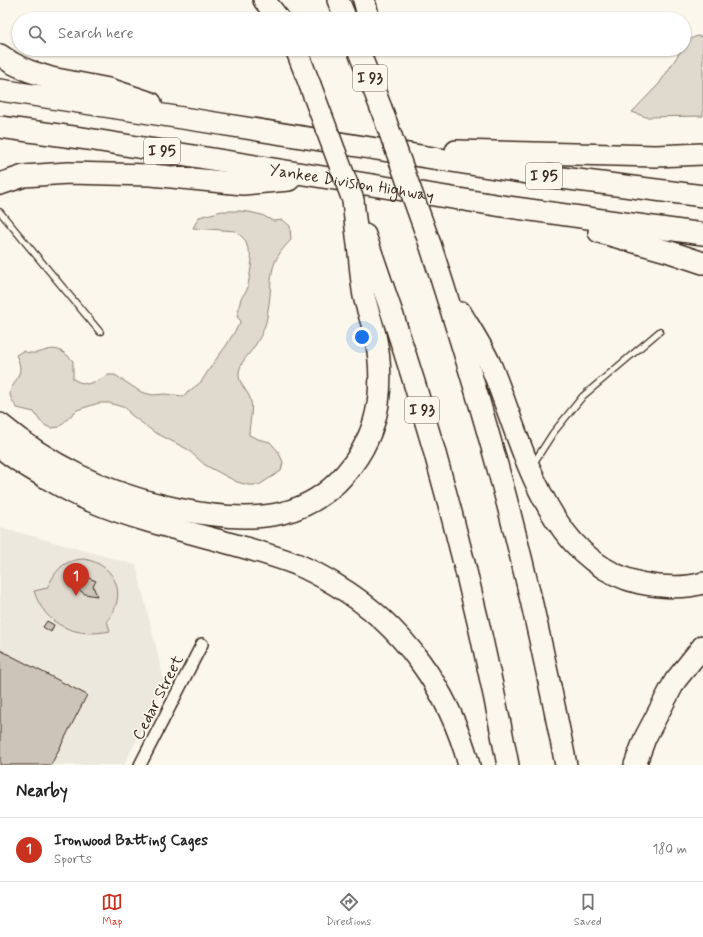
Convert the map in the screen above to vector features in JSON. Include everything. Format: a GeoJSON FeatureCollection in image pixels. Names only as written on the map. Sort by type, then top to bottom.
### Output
{"type":"FeatureCollection","features":[{"type":"Feature","properties":{"kind":"highway"},"geometry":{"type":"LineString","coordinates":[[264,0],[273,12]]}},
{"type":"Feature","properties":{"kind":"highway"},"geometry":{"type":"LineString","coordinates":[[276,0],[281,12]]}},
{"type":"Feature","properties":{"kind":"highway"},"geometry":{"type":"LineString","coordinates":[[338,0],[343,12]]}},
{"type":"Feature","properties":{"kind":"highway"},"geometry":{"type":"LineString","coordinates":[[364,0],[367,12]]}},
{"type":"Feature","properties":{"kind":"highway"},"geometry":{"type":"LineString","coordinates":[[0,55],[12,63],[29,71],[51,78],[109,89],[202,121]]}},
{"type":"Feature","properties":{"kind":"highway","name":"I 93"},"geometry":{"type":"LineString","coordinates":[[299,56],[353,200],[361,233],[403,348],[447,498],[479,629],[508,765]]}},
{"type":"Feature","properties":{"kind":"highway","name":"I 93"},"geometry":{"type":"LineString","coordinates":[[361,56],[430,244],[471,374],[513,526],[542,651],[566,765]]}},
{"type":"Feature","properties":{"kind":"highway"},"geometry":{"type":"LineString","coordinates":[[374,56],[381,108]]}},
{"type":"Feature","properties":{"kind":"highway","name":"I 95"},"geometry":{"type":"LineString","coordinates":[[0,90],[546,176],[703,196]]}},
{"type":"Feature","properties":{"kind":"highway","name":"Yankee Division Highway"},"geometry":{"type":"LineString","coordinates":[[0,127],[88,139],[502,206],[703,234]]}},
{"type":"Feature","properties":{"kind":"highway"},"geometry":{"type":"LineString","coordinates":[[386,150],[662,156],[703,154]]}},
{"type":"Feature","properties":{"kind":"highway"},"geometry":{"type":"LineString","coordinates":[[0,184],[24,176],[68,173],[151,175],[243,184],[323,178]]}},
{"type":"Feature","properties":{"kind":"highway"},"geometry":{"type":"LineString","coordinates":[[502,206],[651,246],[703,263]]}},
{"type":"Feature","properties":{"kind":"highway"},"geometry":{"type":"LineString","coordinates":[[0,424],[33,449],[79,476],[166,507],[198,513],[256,517],[290,511],[315,500],[340,480],[358,457],[370,433],[378,404],[379,372],[377,344],[364,295],[361,233]]}},
{"type":"Feature","properties":{"kind":"highway"},"geometry":{"type":"LineString","coordinates":[[439,273],[490,365],[530,468],[545,502],[561,527],[588,557],[600,566],[629,580],[650,585],[684,586],[703,583]]}},
{"type":"Feature","properties":{"kind":"highway"},"geometry":{"type":"LineString","coordinates":[[0,447],[26,466],[90,501],[162,526],[292,563],[315,573],[352,595],[377,615],[397,634],[428,672],[452,715],[469,765]]}},
{"type":"Feature","properties":{"kind":"highway"},"geometry":{"type":"LineString","coordinates":[[635,765],[645,738],[675,681],[703,646]]}},
{"type":"Feature","properties":{"kind":"street","name":"Cedar Street"},"geometry":{"type":"LineString","coordinates":[[140,765],[202,644]]}},
{"type":"Feature","properties":{"kind":"lane"},"geometry":{"type":"LineString","coordinates":[[0,212],[100,332]]}},
{"type":"Feature","properties":{"kind":"lane"},"geometry":{"type":"LineString","coordinates":[[530,468],[553,433],[583,396],[660,331]]}},
{"type":"Feature","properties":{"kind":"shaded area"},"geometry":{"type":"Polygon","coordinates":[[[698,36],[703,37],[703,116],[646,117],[632,112],[659,84],[677,56],[691,56],[691,40],[698,36]]]}},
{"type":"Feature","properties":{"kind":"shaded area"},"geometry":{"type":"Polygon","coordinates":[[[222,211],[249,212],[262,215],[273,221],[283,220],[290,226],[291,240],[277,257],[274,265],[267,318],[262,334],[243,362],[239,373],[240,380],[249,395],[251,402],[249,435],[270,442],[278,451],[283,462],[281,471],[259,485],[248,485],[237,482],[205,465],[187,449],[154,432],[130,414],[126,408],[109,403],[99,403],[77,410],[59,427],[51,428],[40,421],[34,412],[17,408],[11,399],[10,392],[20,370],[16,355],[23,351],[37,353],[53,349],[59,350],[73,361],[73,379],[87,384],[108,375],[115,375],[141,392],[153,395],[165,394],[183,396],[201,382],[241,321],[237,317],[241,298],[247,290],[252,260],[245,240],[236,231],[193,228],[199,217],[222,211]]]}},
{"type":"Feature","properties":{"kind":"shaded area"},"geometry":{"type":"Polygon","coordinates":[[[0,527],[136,565],[165,684],[124,765],[0,765],[0,527]]]}},
{"type":"Feature","properties":{"kind":"shaded area"},"geometry":{"type":"Polygon","coordinates":[[[84,559],[95,562],[104,568],[116,583],[118,592],[117,602],[107,621],[110,631],[85,633],[63,627],[46,613],[39,603],[34,591],[47,588],[57,571],[65,564],[71,561],[84,559]]]}},
{"type":"Feature","properties":{"kind":"building"},"geometry":{"type":"Polygon","coordinates":[[[87,577],[96,581],[93,586],[97,596],[85,594],[75,585],[74,583],[84,582],[87,577]]]}},
{"type":"Feature","properties":{"kind":"building"},"geometry":{"type":"Polygon","coordinates":[[[47,621],[54,625],[51,632],[43,627],[47,621]]]}},
{"type":"Feature","properties":{"kind":"building"},"geometry":{"type":"Polygon","coordinates":[[[0,650],[87,695],[51,765],[0,765],[0,650]]]}},
{"type":"Feature","properties":{"kind":"place","name":"Ironwood Batting Cages"},"geometry":{"type":"Point","coordinates":[76,596]}}]}
